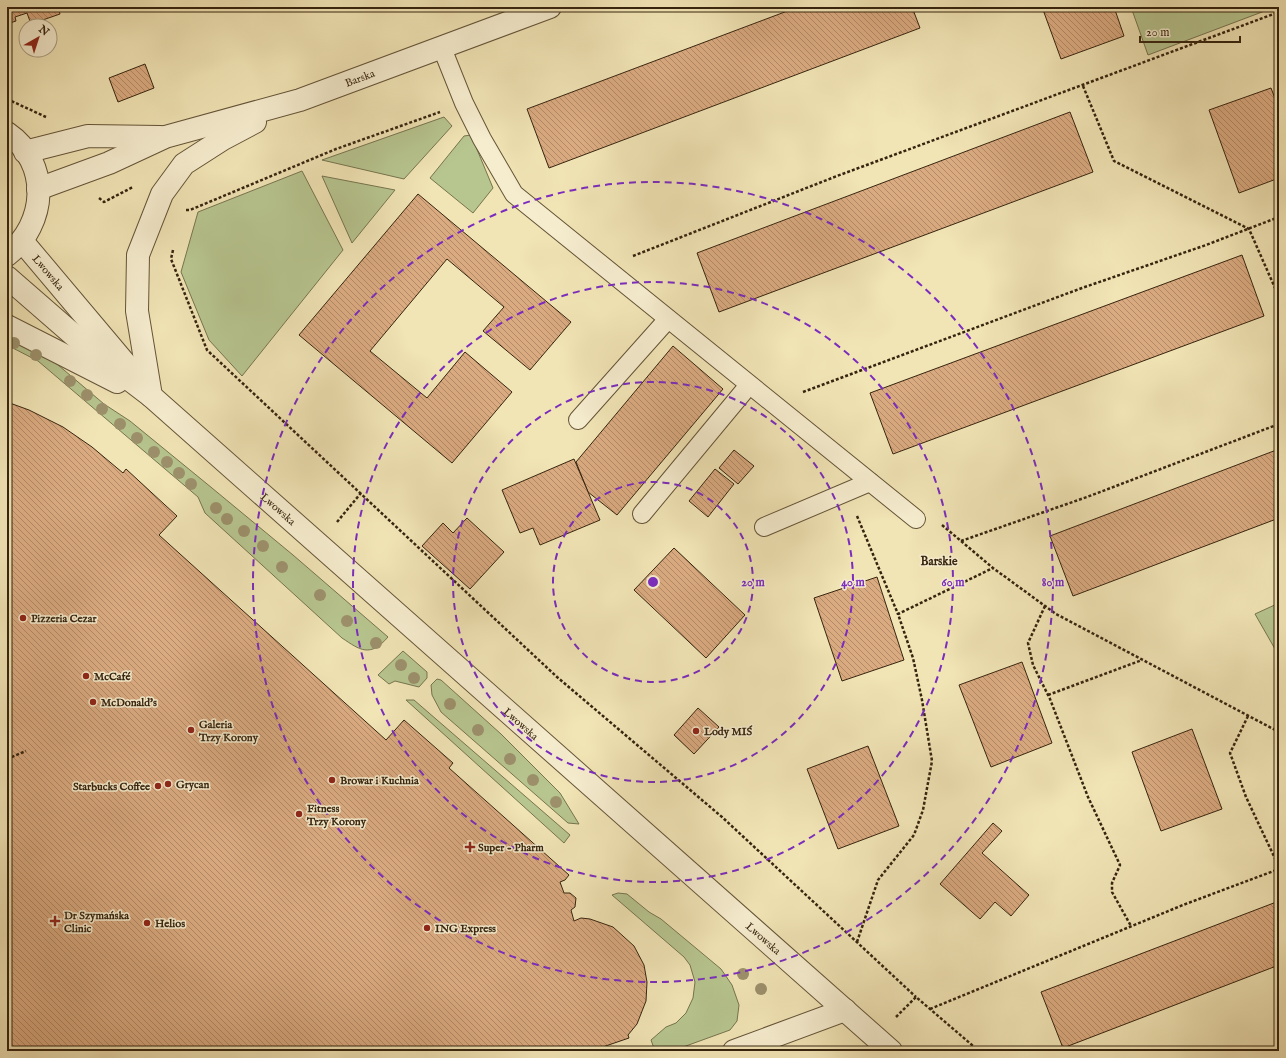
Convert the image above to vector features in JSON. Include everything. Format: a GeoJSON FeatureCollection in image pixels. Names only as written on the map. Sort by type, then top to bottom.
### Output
{"type":"FeatureCollection","features":[{"type":"Feature","properties":{"kind":"street","name":"Barska"},"geometry":{"type":"LineString","coordinates":[[38,189],[110,163],[165,137],[300,100],[550,7]]}},
{"type":"Feature","properties":{"kind":"street"},"geometry":{"type":"LineString","coordinates":[[151,396],[137,311],[138,255],[162,194],[184,164],[223,139],[300,100]]}},
{"type":"Feature","properties":{"kind":"street"},"geometry":{"type":"LineString","coordinates":[[7,133],[15,138],[30,157],[38,180],[39,198],[35,216],[15,248]]}},
{"type":"Feature","properties":{"kind":"street","name":"Barska"},"geometry":{"type":"LineString","coordinates":[[25,152],[88,136],[165,137]]}},
{"type":"Feature","properties":{"kind":"street","name":"Lwowska"},"geometry":{"type":"LineString","coordinates":[[15,248],[151,396]]}},
{"type":"Feature","properties":{"kind":"street","name":"Lwowska"},"geometry":{"type":"LineString","coordinates":[[7,277],[92,351],[151,396],[891,1051]]}},
{"type":"Feature","properties":{"kind":"street"},"geometry":{"type":"LineString","coordinates":[[7,326],[115,382],[151,396]]}},
{"type":"Feature","properties":{"kind":"street"},"geometry":{"type":"LineString","coordinates":[[734,1051],[845,1010]]}},
{"type":"Feature","properties":{"kind":"lane"},"geometry":{"type":"LineString","coordinates":[[442,48],[472,119],[514,194],[916,519]]}},
{"type":"Feature","properties":{"kind":"lane"},"geometry":{"type":"LineString","coordinates":[[578,420],[668,319]]}},
{"type":"Feature","properties":{"kind":"lane"},"geometry":{"type":"LineString","coordinates":[[642,514],[749,384]]}},
{"type":"Feature","properties":{"kind":"lane"},"geometry":{"type":"LineString","coordinates":[[764,527],[870,482]]}},
{"type":"Feature","properties":{"kind":"path"},"geometry":{"type":"LineString","coordinates":[[628,258],[838,176],[1279,12]]}},
{"type":"Feature","properties":{"kind":"path"},"geometry":{"type":"LineString","coordinates":[[1083,86],[1114,161],[1249,228],[1279,297]]}},
{"type":"Feature","properties":{"kind":"path"},"geometry":{"type":"LineString","coordinates":[[72,176],[104,202],[142,183],[184,209],[182,216]]}},
{"type":"Feature","properties":{"kind":"path"},"geometry":{"type":"LineString","coordinates":[[797,394],[1082,288],[1206,245],[1279,217]]}},
{"type":"Feature","properties":{"kind":"path"},"geometry":{"type":"LineString","coordinates":[[174,245],[171,259],[207,350],[557,677],[722,817],[916,997]]}},
{"type":"Feature","properties":{"kind":"path"},"geometry":{"type":"LineString","coordinates":[[961,541],[1087,497],[1279,424]]}},
{"type":"Feature","properties":{"kind":"path"},"geometry":{"type":"LineString","coordinates":[[847,492],[898,614],[913,658],[922,700],[932,762],[923,810],[914,836],[878,880],[857,942]]}},
{"type":"Feature","properties":{"kind":"path"},"geometry":{"type":"LineString","coordinates":[[319,544],[361,494]]}},
{"type":"Feature","properties":{"kind":"path"},"geometry":{"type":"LineString","coordinates":[[898,614],[993,568]]}},
{"type":"Feature","properties":{"kind":"path"},"geometry":{"type":"LineString","coordinates":[[1045,606],[1028,643],[1034,665],[1048,695],[1088,797],[1120,865],[1112,883],[1112,892],[1131,926]]}},
{"type":"Feature","properties":{"kind":"path"},"geometry":{"type":"LineString","coordinates":[[1048,695],[1142,660]]}},
{"type":"Feature","properties":{"kind":"path"},"geometry":{"type":"LineString","coordinates":[[930,1009],[1131,926],[1279,868],[1246,797],[1230,753],[1248,716]]}},
{"type":"Feature","properties":{"kind":"path"},"geometry":{"type":"LineString","coordinates":[[7,759],[26,750]]}},
{"type":"Feature","properties":{"kind":"green space"},"geometry":{"type":"Polygon","coordinates":[[[1131,7],[1269,7],[1270,9],[1148,55],[1131,7]]]}},
{"type":"Feature","properties":{"kind":"green space"},"geometry":{"type":"Polygon","coordinates":[[[444,117],[452,126],[404,179],[322,160],[444,117]]]}},
{"type":"Feature","properties":{"kind":"green space"},"geometry":{"type":"Polygon","coordinates":[[[471,135],[493,188],[473,213],[430,178],[464,136],[471,135]]]}},
{"type":"Feature","properties":{"kind":"green space"},"geometry":{"type":"Polygon","coordinates":[[[302,171],[343,250],[242,376],[209,340],[181,272],[198,212],[302,171]]]}},
{"type":"Feature","properties":{"kind":"green space"},"geometry":{"type":"Polygon","coordinates":[[[322,176],[395,190],[352,243],[322,176]]]}},
{"type":"Feature","properties":{"kind":"green space"},"geometry":{"type":"Polygon","coordinates":[[[7,339],[51,359],[104,404],[130,421],[212,488],[293,555],[388,637],[382,644],[370,650],[365,650],[354,646],[342,638],[205,513],[198,497],[38,361],[7,345],[7,339]]]}},
{"type":"Feature","properties":{"kind":"green space"},"geometry":{"type":"Polygon","coordinates":[[[1279,603],[1279,656],[1255,614],[1279,603]]]}},
{"type":"Feature","properties":{"kind":"green space"},"geometry":{"type":"Polygon","coordinates":[[[403,651],[427,672],[427,678],[419,687],[395,681],[389,684],[378,675],[403,651]]]}},
{"type":"Feature","properties":{"kind":"green space"},"geometry":{"type":"Polygon","coordinates":[[[437,679],[441,680],[501,734],[560,793],[579,824],[568,823],[441,712],[432,695],[431,685],[437,679]]]}},
{"type":"Feature","properties":{"kind":"green space"},"geometry":{"type":"Polygon","coordinates":[[[406,700],[414,700],[570,835],[564,843],[406,700]]]}},
{"type":"Feature","properties":{"kind":"green space"},"geometry":{"type":"Polygon","coordinates":[[[618,893],[627,894],[649,912],[661,919],[721,969],[732,985],[739,1005],[737,1021],[730,1030],[672,1051],[655,1051],[651,1040],[666,1027],[676,1023],[686,1013],[693,998],[695,982],[690,965],[684,957],[612,895],[618,893]]]}},
{"type":"Feature","properties":{"kind":"building"},"geometry":{"type":"Polygon","coordinates":[[[7,7],[58,7],[60,14],[48,18],[29,18],[27,13],[15,17],[16,21],[7,24],[7,7]]]}},
{"type":"Feature","properties":{"kind":"building"},"geometry":{"type":"Polygon","coordinates":[[[798,7],[912,7],[920,28],[549,168],[527,109],[798,7]]]}},
{"type":"Feature","properties":{"kind":"building"},"geometry":{"type":"Polygon","coordinates":[[[1042,7],[1114,7],[1124,36],[1061,59],[1042,7]]]}},
{"type":"Feature","properties":{"kind":"building"},"geometry":{"type":"Polygon","coordinates":[[[145,64],[154,88],[118,102],[109,78],[145,64]]]}},
{"type":"Feature","properties":{"kind":"building"},"geometry":{"type":"Polygon","coordinates":[[[1271,88],[1279,109],[1279,178],[1239,193],[1209,110],[1271,88]]]}},
{"type":"Feature","properties":{"kind":"building"},"geometry":{"type":"Polygon","coordinates":[[[1070,112],[1093,172],[719,312],[697,253],[1070,112]]]}},
{"type":"Feature","properties":{"kind":"building"},"geometry":{"type":"Polygon","coordinates":[[[418,194],[571,322],[530,370],[483,331],[504,307],[447,259],[370,351],[427,398],[465,352],[512,392],[452,463],[299,335],[418,194]]]}},
{"type":"Feature","properties":{"kind":"building"},"geometry":{"type":"Polygon","coordinates":[[[1242,255],[1264,316],[893,454],[870,393],[1242,255]]]}},
{"type":"Feature","properties":{"kind":"building"},"geometry":{"type":"Polygon","coordinates":[[[673,346],[723,389],[617,515],[588,492],[576,462],[673,346]]]}},
{"type":"Feature","properties":{"kind":"building","name":"Galeria Trzy Korony"},"geometry":{"type":"Polygon","coordinates":[[[7,402],[29,410],[63,427],[92,447],[123,473],[126,469],[177,516],[159,535],[386,740],[404,720],[453,763],[449,768],[569,875],[565,880],[560,882],[564,893],[570,893],[576,898],[575,907],[571,910],[574,921],[581,918],[590,919],[613,927],[634,946],[644,965],[647,982],[646,1001],[637,1024],[628,1035],[629,1038],[591,1051],[7,1051],[7,402]]]}},
{"type":"Feature","properties":{"kind":"building"},"geometry":{"type":"Polygon","coordinates":[[[1279,449],[1279,518],[1073,596],[1050,536],[1279,449]]]}},
{"type":"Feature","properties":{"kind":"building"},"geometry":{"type":"Polygon","coordinates":[[[734,450],[754,466],[738,484],[719,468],[734,450]]]}},
{"type":"Feature","properties":{"kind":"building"},"geometry":{"type":"Polygon","coordinates":[[[574,459],[600,520],[540,545],[533,528],[520,533],[502,490],[574,459]]]}},
{"type":"Feature","properties":{"kind":"building"},"geometry":{"type":"Polygon","coordinates":[[[715,469],[734,484],[708,517],[689,501],[715,469]]]}},
{"type":"Feature","properties":{"kind":"building"},"geometry":{"type":"Polygon","coordinates":[[[467,518],[504,552],[470,589],[422,546],[443,523],[453,533],[467,518]]]}},
{"type":"Feature","properties":{"kind":"building"},"geometry":{"type":"Polygon","coordinates":[[[674,548],[745,615],[706,658],[634,590],[674,548]]]}},
{"type":"Feature","properties":{"kind":"building"},"geometry":{"type":"Polygon","coordinates":[[[877,577],[904,660],[842,681],[814,598],[877,577]]]}},
{"type":"Feature","properties":{"kind":"building"},"geometry":{"type":"Polygon","coordinates":[[[1022,662],[1052,743],[991,767],[959,685],[1022,662]]]}},
{"type":"Feature","properties":{"kind":"building","name":"Lody MIŚ"},"geometry":{"type":"Polygon","coordinates":[[[698,708],[719,727],[694,754],[674,735],[698,708]]]}},
{"type":"Feature","properties":{"kind":"building"},"geometry":{"type":"Polygon","coordinates":[[[1192,729],[1222,809],[1161,831],[1132,752],[1192,729]]]}},
{"type":"Feature","properties":{"kind":"building"},"geometry":{"type":"Polygon","coordinates":[[[868,746],[899,826],[838,849],[807,769],[868,746]]]}},
{"type":"Feature","properties":{"kind":"building"},"geometry":{"type":"Polygon","coordinates":[[[993,823],[1002,831],[982,853],[1029,895],[1011,916],[995,902],[980,919],[940,884],[993,823]]]}},
{"type":"Feature","properties":{"kind":"building"},"geometry":{"type":"Polygon","coordinates":[[[1279,901],[1279,965],[1063,1048],[1041,992],[1279,901]]]}},
{"type":"Feature","properties":{"kind":"place","name":"Pizzeria Cezar"},"geometry":{"type":"Point","coordinates":[23,618]}},
{"type":"Feature","properties":{"kind":"place","name":"McCafé"},"geometry":{"type":"Point","coordinates":[86,676]}},
{"type":"Feature","properties":{"kind":"place","name":"McDonald's"},"geometry":{"type":"Point","coordinates":[93,702]}},
{"type":"Feature","properties":{"kind":"place","name":"Galeria Trzy Korony"},"geometry":{"type":"Point","coordinates":[191,730]}},
{"type":"Feature","properties":{"kind":"place","name":"Lody MIŚ"},"geometry":{"type":"Point","coordinates":[696,731]}},
{"type":"Feature","properties":{"kind":"place","name":"Browar i Kuchnia"},"geometry":{"type":"Point","coordinates":[332,780]}},
{"type":"Feature","properties":{"kind":"place","name":"Grycan"},"geometry":{"type":"Point","coordinates":[168,784]}},
{"type":"Feature","properties":{"kind":"place","name":"Starbucks Coffee"},"geometry":{"type":"Point","coordinates":[158,786]}},
{"type":"Feature","properties":{"kind":"place","name":"Fitness Trzy Korony"},"geometry":{"type":"Point","coordinates":[299,814]}},
{"type":"Feature","properties":{"kind":"place","name":"Super - Pharm"},"geometry":{"type":"Point","coordinates":[470,847]}},
{"type":"Feature","properties":{"kind":"place","name":"Dr Szymańska Clinic"},"geometry":{"type":"Point","coordinates":[55,921]}},
{"type":"Feature","properties":{"kind":"place","name":"Helios"},"geometry":{"type":"Point","coordinates":[147,923]}},
{"type":"Feature","properties":{"kind":"place","name":"ING Express"},"geometry":{"type":"Point","coordinates":[427,928]}},
{"type":"Feature","properties":{"kind":"district","name":"Barskie"},"geometry":{"type":"Point","coordinates":[939,561]}}]}
